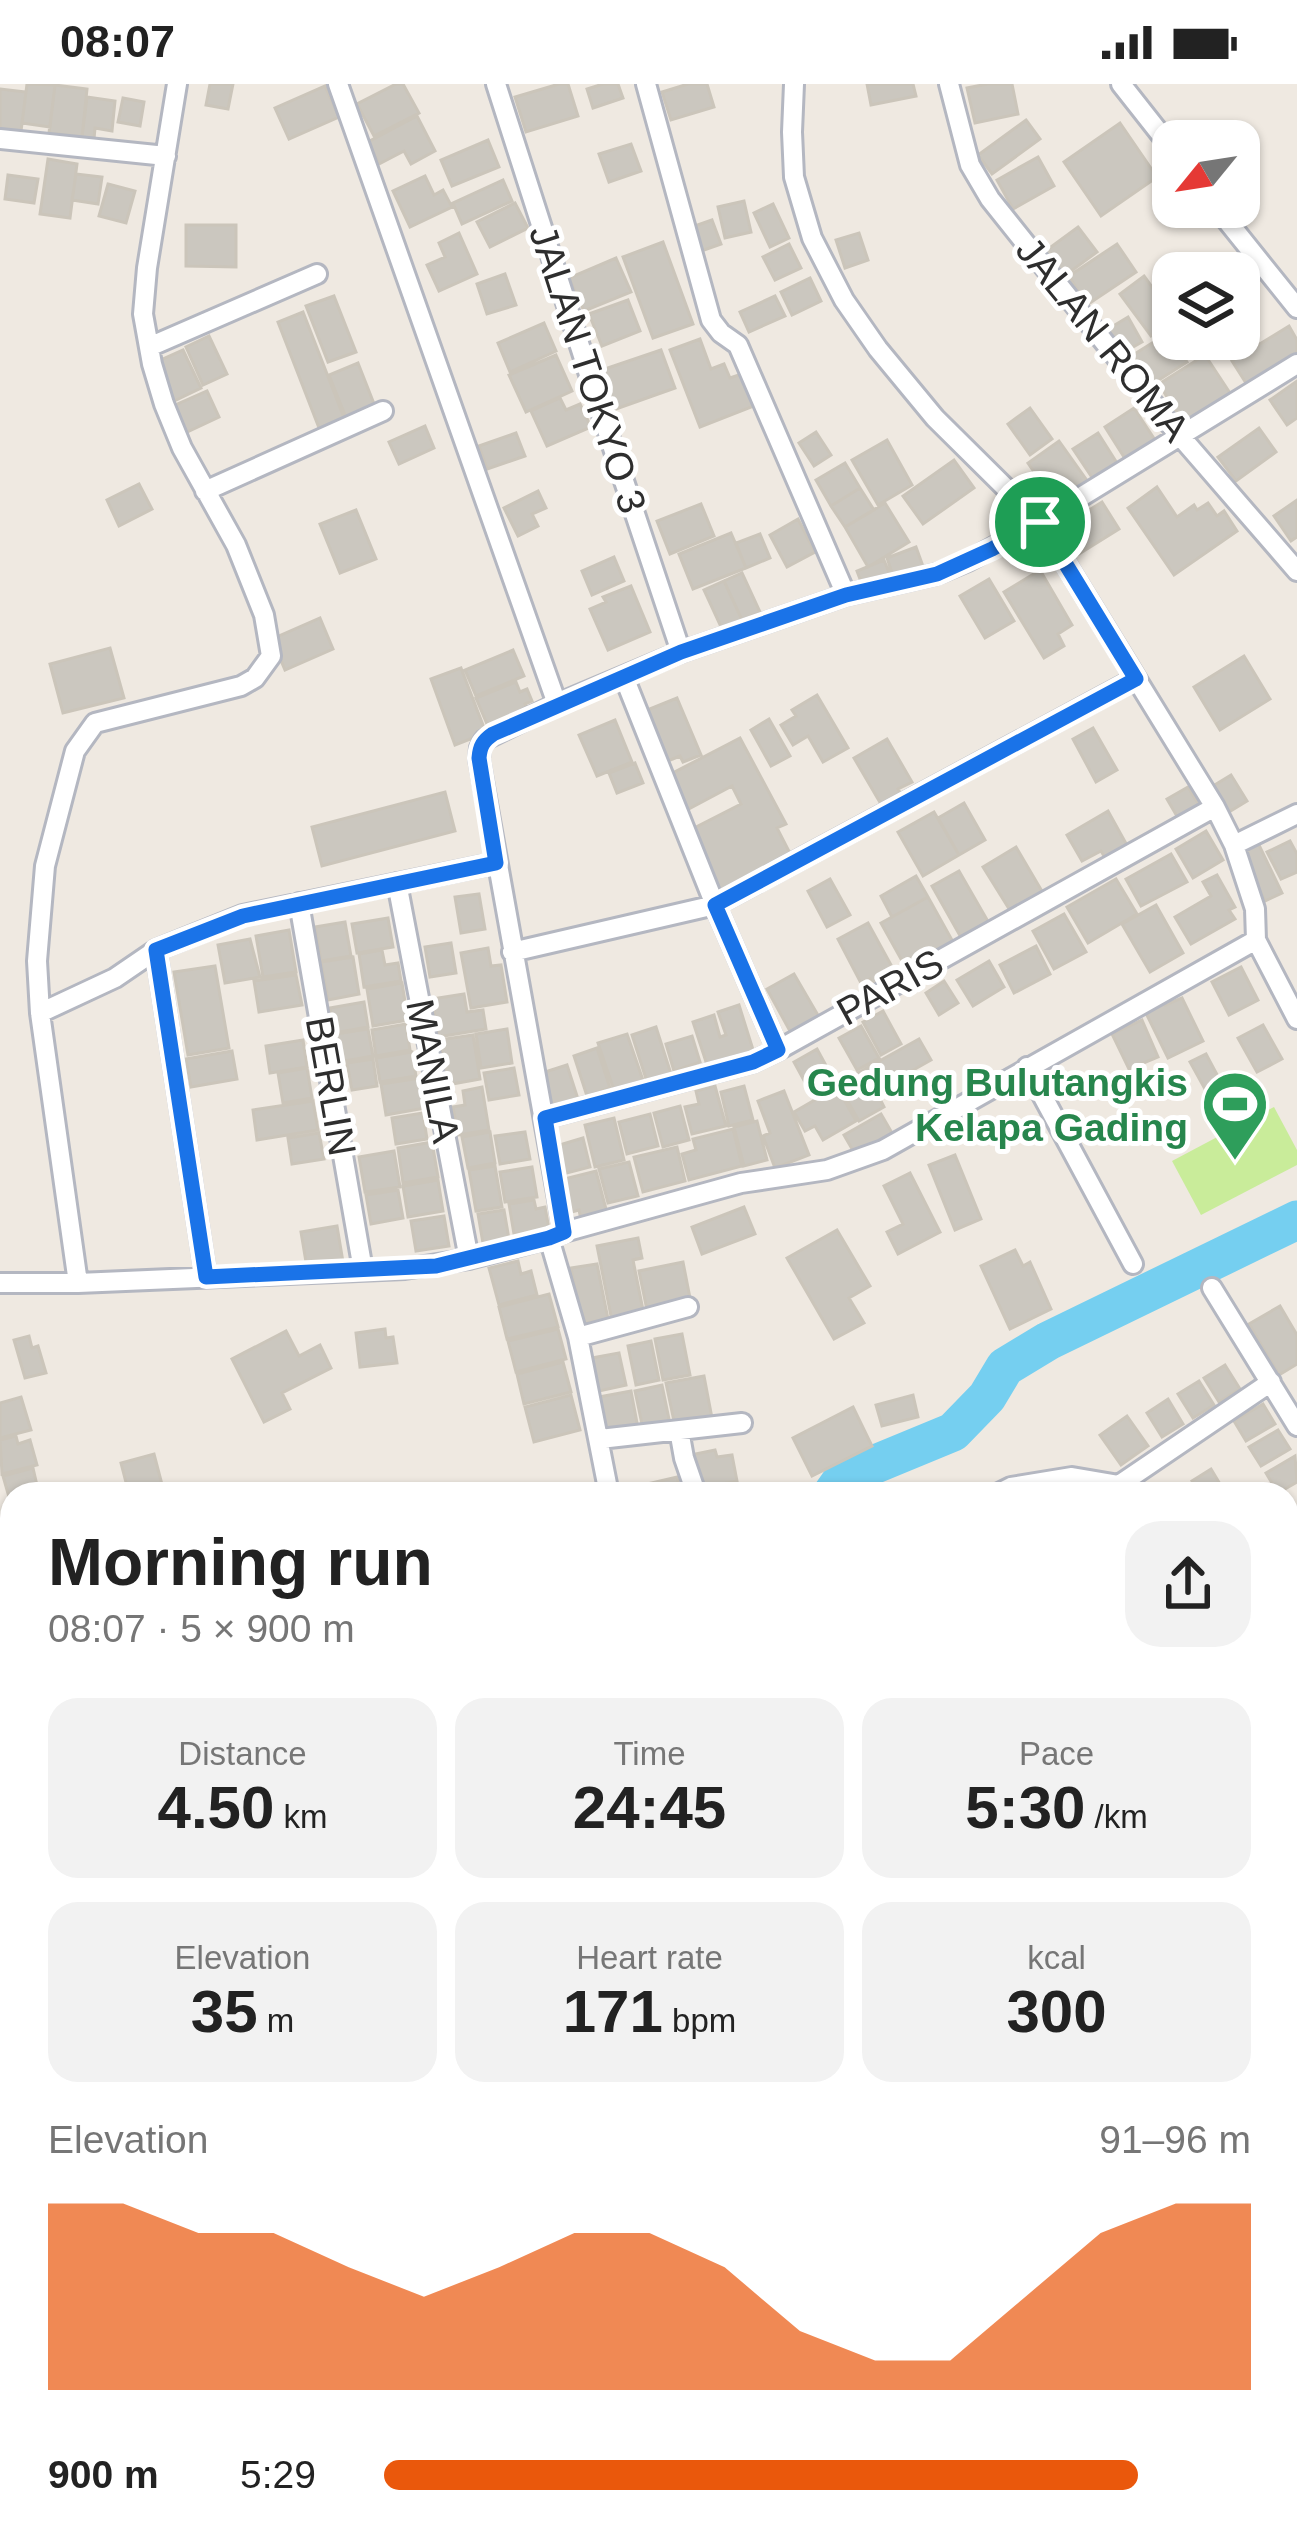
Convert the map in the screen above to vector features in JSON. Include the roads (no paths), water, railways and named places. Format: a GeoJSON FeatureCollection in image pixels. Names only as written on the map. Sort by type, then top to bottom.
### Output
{"type":"FeatureCollection","features":[{"type":"Feature","properties":{"kind":"street"},"geometry":{"type":"LineString","coordinates":[[78,1283],[37,961],[45,866],[75,751],[95,723],[241,686],[255,679],[272,656],[264,615],[236,545],[164,404],[143,314],[177,84]]}},
{"type":"Feature","properties":{"kind":"street"},"geometry":{"type":"LineString","coordinates":[[338,84],[557,704]]}},
{"type":"Feature","properties":{"kind":"street","name":"JALAN TOKYO 3"},"geometry":{"type":"LineString","coordinates":[[496,84],[681,652]]}},
{"type":"Feature","properties":{"kind":"street"},"geometry":{"type":"LineString","coordinates":[[646,84],[711,320],[738,345],[846,595]]}},
{"type":"Feature","properties":{"kind":"street"},"geometry":{"type":"LineString","coordinates":[[794,84],[794,178],[812,238],[844,300],[934,418],[1040,522],[1215,807],[1234,845],[1255,909],[1256,940],[1297,1019]]}},
{"type":"Feature","properties":{"kind":"street","name":"JALAN ROMA"},"geometry":{"type":"LineString","coordinates":[[949,84],[978,181],[1028,250],[1297,571]]}},
{"type":"Feature","properties":{"kind":"street"},"geometry":{"type":"LineString","coordinates":[[1121,84],[1152,123]]}},
{"type":"Feature","properties":{"kind":"street"},"geometry":{"type":"LineString","coordinates":[[0,140],[166,156]]}},
{"type":"Feature","properties":{"kind":"street"},"geometry":{"type":"LineString","coordinates":[[1233,228],[1297,308]]}},
{"type":"Feature","properties":{"kind":"street"},"geometry":{"type":"LineString","coordinates":[[149,347],[317,274]]}},
{"type":"Feature","properties":{"kind":"street"},"geometry":{"type":"LineString","coordinates":[[607,1482],[556,1235],[545,1118],[496,863],[480,748],[484,740],[681,652],[846,595],[937,574],[980,555],[1297,364]]}},
{"type":"Feature","properties":{"kind":"street"},"geometry":{"type":"LineString","coordinates":[[205,490],[383,411]]}},
{"type":"Feature","properties":{"kind":"street"},"geometry":{"type":"LineString","coordinates":[[624,676],[778,1050]]}},
{"type":"Feature","properties":{"kind":"street"},"geometry":{"type":"LineString","coordinates":[[512,952],[715,905],[1136,679]]}},
{"type":"Feature","properties":{"kind":"street","name":"PARIS"},"geometry":{"type":"LineString","coordinates":[[545,1118],[753,1062],[1215,807]]}},
{"type":"Feature","properties":{"kind":"street"},"geometry":{"type":"LineString","coordinates":[[1234,845],[1297,814]]}},
{"type":"Feature","properties":{"kind":"street"},"geometry":{"type":"LineString","coordinates":[[40,1013],[115,978],[156,950],[243,916],[496,863]]}},
{"type":"Feature","properties":{"kind":"street","name":"MANILA"},"geometry":{"type":"LineString","coordinates":[[397,883],[469,1259]]}},
{"type":"Feature","properties":{"kind":"street","name":"BERLIN"},"geometry":{"type":"LineString","coordinates":[[299,903],[364,1270]]}},
{"type":"Feature","properties":{"kind":"street"},"geometry":{"type":"LineString","coordinates":[[0,1282],[78,1283],[436,1266],[742,1183],[826,1170],[884,1150],[1256,940]]}},
{"type":"Feature","properties":{"kind":"street"},"geometry":{"type":"LineString","coordinates":[[156,950],[206,1277]]}},
{"type":"Feature","properties":{"kind":"street"},"geometry":{"type":"LineString","coordinates":[[1027,1067],[1133,1264]]}},
{"type":"Feature","properties":{"kind":"street"},"geometry":{"type":"LineString","coordinates":[[1212,1288],[1297,1426]]}},
{"type":"Feature","properties":{"kind":"street"},"geometry":{"type":"LineString","coordinates":[[578,1337],[688,1306]]}},
{"type":"Feature","properties":{"kind":"street"},"geometry":{"type":"LineString","coordinates":[[1123,1482],[1271,1382]]}},
{"type":"Feature","properties":{"kind":"street"},"geometry":{"type":"LineString","coordinates":[[600,1438],[742,1423]]}},
{"type":"Feature","properties":{"kind":"street"},"geometry":{"type":"LineString","coordinates":[[679,1430],[692,1482]]}},
{"type":"Feature","properties":{"kind":"street"},"geometry":{"type":"LineString","coordinates":[[1042,1482],[1072,1477],[1101,1482]]}},
{"type":"Feature","properties":{"kind":"waterway"},"geometry":{"type":"LineString","coordinates":[[840,1482],[953,1432],[987,1397],[1005,1367],[1048,1341],[1297,1220]]}},
{"type":"Feature","properties":{"kind":"place","name":"Gedung Bulutangkis Kelapa Gading"},"geometry":{"type":"Point","coordinates":[1235,1163]}}]}
